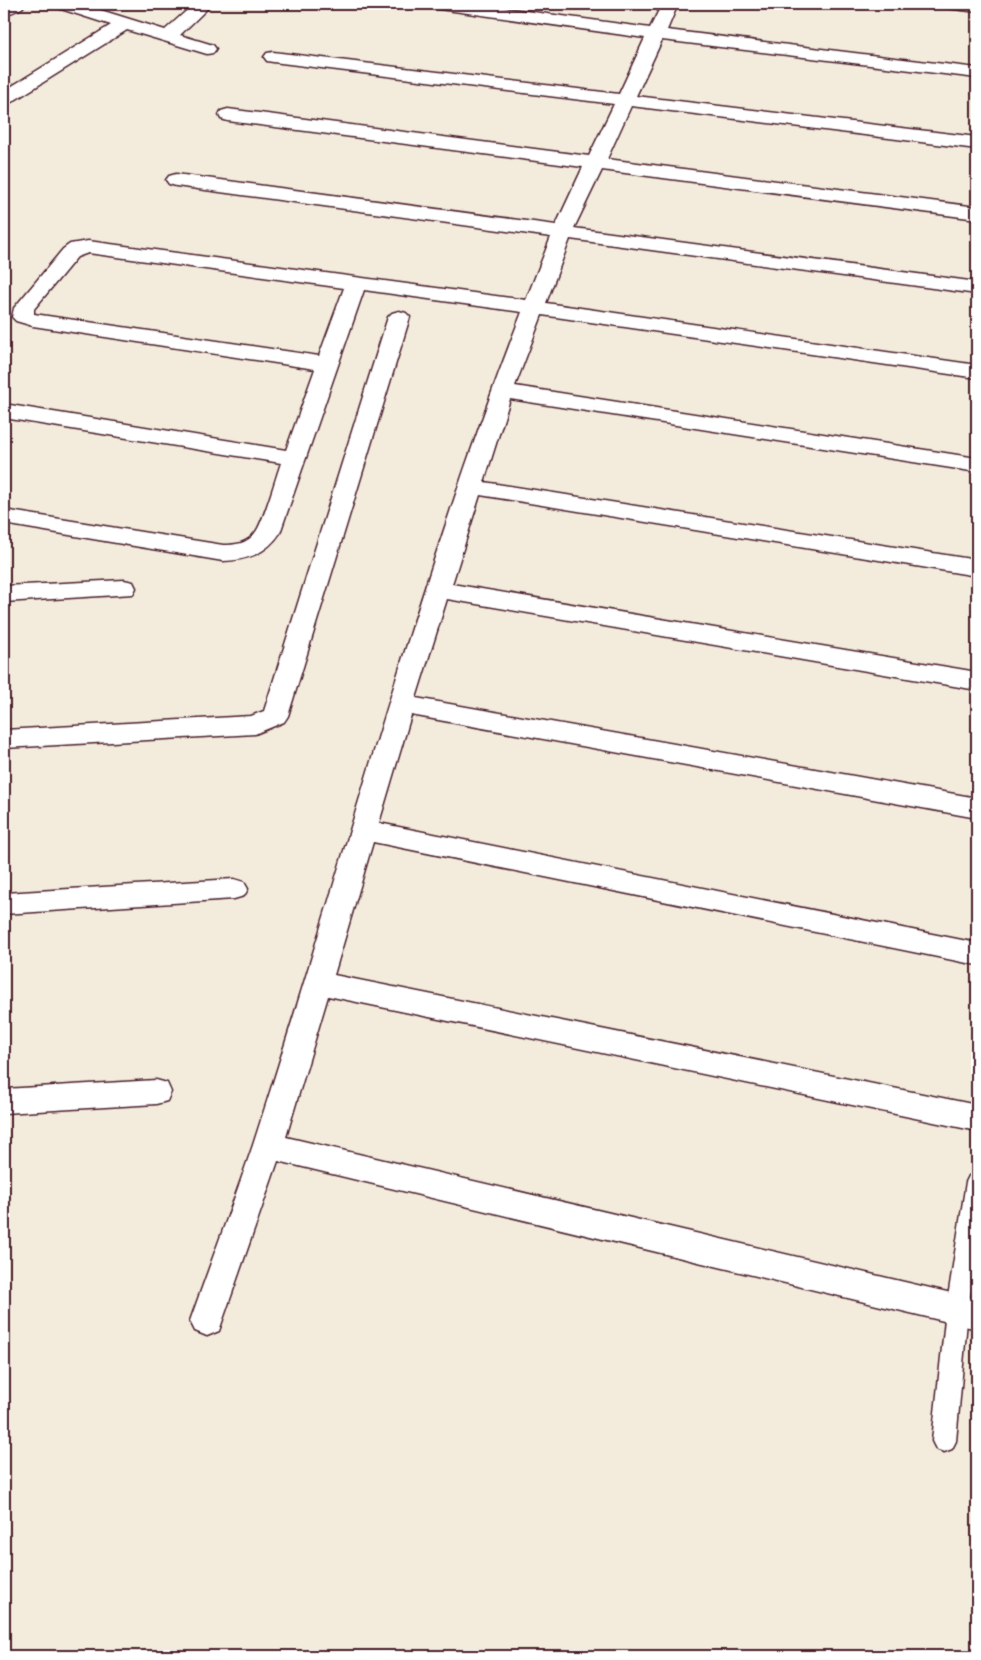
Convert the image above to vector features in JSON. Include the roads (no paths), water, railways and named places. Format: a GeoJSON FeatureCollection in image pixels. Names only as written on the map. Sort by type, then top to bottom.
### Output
{"type":"FeatureCollection","features":[{"type":"Feature","properties":{"kind":"street"},"geometry":{"type":"LineString","coordinates":[[4,11],[16,4]]}},
{"type":"Feature","properties":{"kind":"street"},"geometry":{"type":"LineString","coordinates":[[168,37],[204,4]]}},
{"type":"Feature","properties":{"kind":"street"},"geometry":{"type":"LineString","coordinates":[[439,4],[657,34],[977,73]]}},
{"type":"Feature","properties":{"kind":"street"},"geometry":{"type":"LineString","coordinates":[[207,1321],[268,1146],[401,704],[502,391],[532,307],[562,233],[627,99],[670,4]]}},
{"type":"Feature","properties":{"kind":"street"},"geometry":{"type":"LineString","coordinates":[[953,4],[977,7]]}},
{"type":"Feature","properties":{"kind":"street"},"geometry":{"type":"LineString","coordinates":[[72,5],[207,49]]}},
{"type":"Feature","properties":{"kind":"street"},"geometry":{"type":"LineString","coordinates":[[4,99],[126,23]]}},
{"type":"Feature","properties":{"kind":"street"},"geometry":{"type":"LineString","coordinates":[[273,57],[627,99],[977,144]]}},
{"type":"Feature","properties":{"kind":"street"},"geometry":{"type":"LineString","coordinates":[[228,115],[977,214]]}},
{"type":"Feature","properties":{"kind":"street"},"geometry":{"type":"LineString","coordinates":[[176,180],[977,288]]}},
{"type":"Feature","properties":{"kind":"street"},"geometry":{"type":"LineString","coordinates":[[328,364],[33,320],[23,317],[24,308],[70,253],[77,248],[88,247],[532,307],[977,372]]}},
{"type":"Feature","properties":{"kind":"street"},"geometry":{"type":"LineString","coordinates":[[4,517],[223,553],[243,552],[262,542],[268,534],[356,283]]}},
{"type":"Feature","properties":{"kind":"street"},"geometry":{"type":"LineString","coordinates":[[4,739],[255,725],[275,716],[399,317]]}},
{"type":"Feature","properties":{"kind":"street"},"geometry":{"type":"LineString","coordinates":[[502,391],[977,465]]}},
{"type":"Feature","properties":{"kind":"street"},"geometry":{"type":"LineString","coordinates":[[4,411],[295,458]]}},
{"type":"Feature","properties":{"kind":"street"},"geometry":{"type":"LineString","coordinates":[[471,487],[977,568]]}},
{"type":"Feature","properties":{"kind":"street"},"geometry":{"type":"LineString","coordinates":[[4,594],[124,588]]}},
{"type":"Feature","properties":{"kind":"street"},"geometry":{"type":"LineString","coordinates":[[438,590],[977,681]]}},
{"type":"Feature","properties":{"kind":"street"},"geometry":{"type":"LineString","coordinates":[[401,704],[977,808]]}},
{"type":"Feature","properties":{"kind":"street"},"geometry":{"type":"LineString","coordinates":[[363,830],[977,954]]}},
{"type":"Feature","properties":{"kind":"street"},"geometry":{"type":"LineString","coordinates":[[4,904],[234,889]]}},
{"type":"Feature","properties":{"kind":"street"},"geometry":{"type":"LineString","coordinates":[[318,983],[977,1118]]}},
{"type":"Feature","properties":{"kind":"street"},"geometry":{"type":"LineString","coordinates":[[4,1101],[156,1092]]}},
{"type":"Feature","properties":{"kind":"street"},"geometry":{"type":"LineString","coordinates":[[268,1146],[967,1312]]}},
{"type":"Feature","properties":{"kind":"lane"},"geometry":{"type":"LineString","coordinates":[[944,1442],[967,1312],[977,1182]]}}]}
